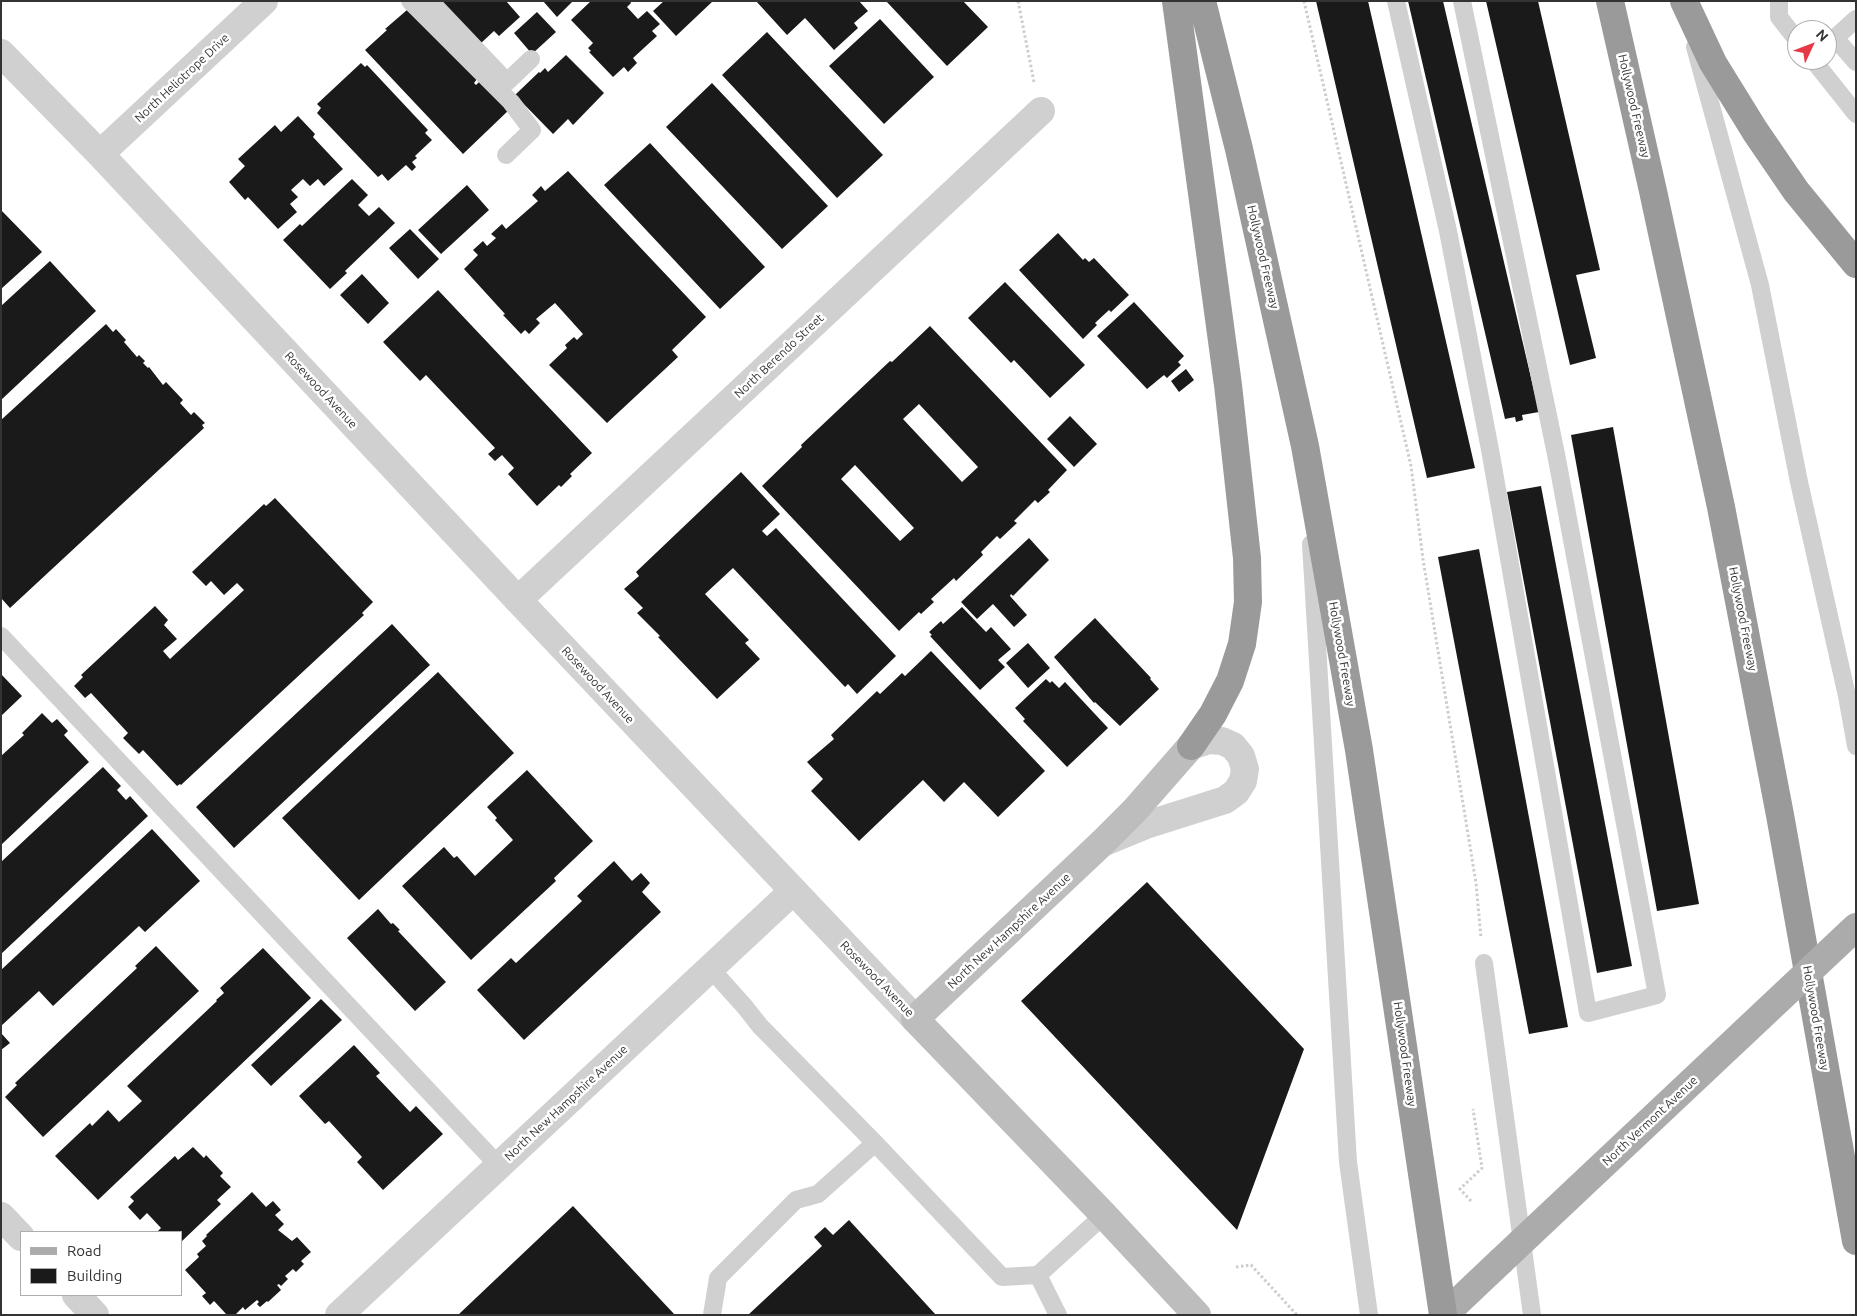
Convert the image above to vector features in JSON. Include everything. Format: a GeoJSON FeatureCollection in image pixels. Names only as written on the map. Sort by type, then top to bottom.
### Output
{"type":"FeatureCollection","features":[{"type":"Feature","properties":{"kind":"highway"},"geometry":{"type":"LineString","coordinates":[[1176,1],[1228,385],[1241,496],[1248,602],[1242,644],[1230,681],[1213,714],[1191,746]]}},
{"type":"Feature","properties":{"kind":"highway","name":"Hollywood Freeway"},"geometry":{"type":"LineString","coordinates":[[1202,1],[1241,159],[1305,446],[1359,750],[1444,1315]]}},
{"type":"Feature","properties":{"kind":"highway","name":"Hollywood Freeway"},"geometry":{"type":"LineString","coordinates":[[1610,1],[1723,516],[1780,816],[1856,1241]]}},
{"type":"Feature","properties":{"kind":"highway"},"geometry":{"type":"LineString","coordinates":[[1683,1],[1712,63],[1755,131],[1796,191],[1856,264]]}},
{"type":"Feature","properties":{"kind":"main road","name":"North New Hampshire Avenue"},"geometry":{"type":"LineString","coordinates":[[915,1019],[1102,843],[1135,810],[1191,746]]}},
{"type":"Feature","properties":{"kind":"main road","name":"North Vermont Avenue"},"geometry":{"type":"LineString","coordinates":[[1444,1315],[1856,927]]}},
{"type":"Feature","properties":{"kind":"main road","name":"Rosewood Avenue"},"geometry":{"type":"LineString","coordinates":[[915,1019],[1104,1215],[1197,1315]]}},
{"type":"Feature","properties":{"kind":"street","name":"North Heliotrope Drive"},"geometry":{"type":"LineString","coordinates":[[100,154],[264,1]]}},
{"type":"Feature","properties":{"kind":"street","name":"Rosewood Avenue"},"geometry":{"type":"LineString","coordinates":[[1,54],[100,154],[518,600],[915,1019]]}},
{"type":"Feature","properties":{"kind":"street","name":"North Berendo Street"},"geometry":{"type":"LineString","coordinates":[[518,600],[1041,111]]}},
{"type":"Feature","properties":{"kind":"street","name":"North New Hampshire Avenue"},"geometry":{"type":"LineString","coordinates":[[1102,843],[1154,822],[1225,800],[1236,792],[1242,781],[1245,769],[1241,756],[1233,746],[1222,741],[1209,740],[1191,746]]}},
{"type":"Feature","properties":{"kind":"street","name":"North New Hampshire Avenue"},"geometry":{"type":"LineString","coordinates":[[339,1315],[793,891]]}},
{"type":"Feature","properties":{"kind":"street"},"geometry":{"type":"LineString","coordinates":[[77,1296],[96,1315]]}},
{"type":"Feature","properties":{"kind":"lane"},"geometry":{"type":"LineString","coordinates":[[410,1],[511,102],[532,130],[506,155]]}},
{"type":"Feature","properties":{"kind":"lane"},"geometry":{"type":"LineString","coordinates":[[430,1],[508,82],[531,59]]}},
{"type":"Feature","properties":{"kind":"lane"},"geometry":{"type":"LineString","coordinates":[[1396,1],[1448,231],[1486,426],[1588,1013],[1657,995],[1556,454],[1462,1]]}},
{"type":"Feature","properties":{"kind":"lane"},"geometry":{"type":"LineString","coordinates":[[1683,1],[1760,285],[1799,482],[1847,696],[1856,746]]}},
{"type":"Feature","properties":{"kind":"lane"},"geometry":{"type":"LineString","coordinates":[[1779,1],[1779,17],[1787,27]]}},
{"type":"Feature","properties":{"kind":"lane"},"geometry":{"type":"LineString","coordinates":[[1856,19],[1836,38],[1856,62]]}},
{"type":"Feature","properties":{"kind":"lane"},"geometry":{"type":"LineString","coordinates":[[1821,70],[1856,114]]}},
{"type":"Feature","properties":{"kind":"lane"},"geometry":{"type":"LineString","coordinates":[[1305,446],[1348,1162],[1368,1315]]}},
{"type":"Feature","properties":{"kind":"lane"},"geometry":{"type":"LineString","coordinates":[[1,636],[498,1165]]}},
{"type":"Feature","properties":{"kind":"lane"},"geometry":{"type":"LineString","coordinates":[[1484,963],[1532,1315]]}},
{"type":"Feature","properties":{"kind":"lane"},"geometry":{"type":"LineString","coordinates":[[710,969],[760,1026],[875,1142],[1002,1277],[1038,1275],[1104,1215]]}},
{"type":"Feature","properties":{"kind":"lane"},"geometry":{"type":"LineString","coordinates":[[712,1315],[718,1278],[796,1200],[818,1194],[875,1142]]}},
{"type":"Feature","properties":{"kind":"lane"},"geometry":{"type":"LineString","coordinates":[[1038,1275],[1058,1315]]}},
{"type":"Feature","properties":{"kind":"path"},"geometry":{"type":"LineString","coordinates":[[1018,1],[1041,111]]}},
{"type":"Feature","properties":{"kind":"path"},"geometry":{"type":"LineString","coordinates":[[1304,1],[1411,466],[1424,569],[1476,883],[1484,963]]}},
{"type":"Feature","properties":{"kind":"path"},"geometry":{"type":"LineString","coordinates":[[1471,1201],[1460,1189],[1482,1168],[1473,1109]]}},
{"type":"Feature","properties":{"kind":"path"},"geometry":{"type":"LineString","coordinates":[[1236,1267],[1251,1265],[1297,1315]]}},
{"type":"Feature","properties":{"kind":"building"},"geometry":{"type":"Polygon","coordinates":[[[441,1],[506,1],[520,17],[499,36],[494,31],[480,44],[441,1]]]}},
{"type":"Feature","properties":{"kind":"building"},"geometry":{"type":"Polygon","coordinates":[[[543,1],[573,1],[557,17],[543,1]]]}},
{"type":"Feature","properties":{"kind":"building"},"geometry":{"type":"Polygon","coordinates":[[[591,1],[630,1],[631,3],[627,7],[638,19],[647,11],[660,24],[652,31],[657,36],[633,58],[637,63],[628,72],[624,67],[613,77],[589,52],[591,51],[588,48],[593,43],[571,20],[591,1]]]}},
{"type":"Feature","properties":{"kind":"building"},"geometry":{"type":"Polygon","coordinates":[[[664,1],[713,1],[676,36],[653,11],[664,1]]]}},
{"type":"Feature","properties":{"kind":"building"},"geometry":{"type":"Polygon","coordinates":[[[756,1],[859,1],[868,11],[854,23],[858,28],[834,50],[805,18],[787,35],[756,1]]]}},
{"type":"Feature","properties":{"kind":"building"},"geometry":{"type":"Polygon","coordinates":[[[886,1],[963,1],[988,27],[947,66],[886,1]]]}},
{"type":"Feature","properties":{"kind":"building"},"geometry":{"type":"Polygon","coordinates":[[[1316,1],[1368,1],[1475,468],[1427,478],[1316,1]]]}},
{"type":"Feature","properties":{"kind":"building"},"geometry":{"type":"Polygon","coordinates":[[[1408,1],[1443,1],[1539,412],[1522,415],[1523,420],[1516,422],[1515,417],[1505,419],[1408,1]]]}},
{"type":"Feature","properties":{"kind":"building"},"geometry":{"type":"Polygon","coordinates":[[[1486,1],[1538,1],[1600,270],[1576,275],[1596,358],[1570,365],[1486,1]]]}},
{"type":"Feature","properties":{"kind":"building"},"geometry":{"type":"Polygon","coordinates":[[[407,10],[423,26],[426,24],[477,79],[474,83],[476,85],[483,78],[511,108],[463,154],[365,50],[407,10]]]}},
{"type":"Feature","properties":{"kind":"building"},"geometry":{"type":"Polygon","coordinates":[[[537,12],[556,32],[532,54],[514,33],[537,12]]]}},
{"type":"Feature","properties":{"kind":"building"},"geometry":{"type":"Polygon","coordinates":[[[880,19],[934,77],[884,124],[829,66],[880,19]]]}},
{"type":"Feature","properties":{"kind":"building"},"geometry":{"type":"Polygon","coordinates":[[[767,32],[883,155],[837,198],[722,75],[767,32]]]}},
{"type":"Feature","properties":{"kind":"building"},"geometry":{"type":"Polygon","coordinates":[[[566,55],[604,93],[573,125],[568,119],[553,134],[515,95],[539,72],[545,68],[548,72],[566,55]]]}},
{"type":"Feature","properties":{"kind":"building"},"geometry":{"type":"Polygon","coordinates":[[[361,63],[365,67],[367,65],[428,130],[425,133],[432,140],[415,156],[417,158],[412,162],[416,167],[412,171],[406,165],[388,181],[382,174],[378,177],[317,113],[321,108],[317,104],[361,63]]]}},
{"type":"Feature","properties":{"kind":"building"},"geometry":{"type":"Polygon","coordinates":[[[712,83],[828,206],[782,249],[666,127],[712,83]]]}},
{"type":"Feature","properties":{"kind":"building"},"geometry":{"type":"Polygon","coordinates":[[[298,116],[315,134],[313,137],[343,169],[324,186],[318,179],[310,186],[303,179],[291,190],[298,197],[290,204],[297,212],[278,229],[248,197],[245,200],[229,182],[245,166],[238,159],[275,125],[281,132],[298,116]]]}},
{"type":"Feature","properties":{"kind":"building"},"geometry":{"type":"Polygon","coordinates":[[[650,143],[765,267],[720,309],[604,185],[650,143]]]}},
{"type":"Feature","properties":{"kind":"building"},"geometry":{"type":"Polygon","coordinates":[[[568,171],[706,317],[672,350],[678,357],[607,423],[549,365],[567,348],[565,345],[574,337],[577,340],[583,334],[555,303],[536,319],[540,323],[529,334],[525,330],[521,334],[464,269],[478,255],[473,250],[483,241],[487,246],[496,238],[491,234],[502,224],[506,229],[538,201],[532,195],[541,186],[545,191],[568,171]]]}},
{"type":"Feature","properties":{"kind":"building"},"geometry":{"type":"Polygon","coordinates":[[[352,179],[368,195],[358,205],[369,216],[379,207],[395,223],[345,271],[347,273],[330,289],[283,240],[300,224],[302,226],[352,179]]]}},
{"type":"Feature","properties":{"kind":"building"},"geometry":{"type":"Polygon","coordinates":[[[467,185],[489,210],[441,254],[418,230],[467,185]]]}},
{"type":"Feature","properties":{"kind":"building"},"geometry":{"type":"Polygon","coordinates":[[[1,210],[42,252],[1,289],[1,210]]]}},
{"type":"Feature","properties":{"kind":"building"},"geometry":{"type":"Polygon","coordinates":[[[410,229],[439,259],[418,279],[389,248],[410,229]]]}},
{"type":"Feature","properties":{"kind":"building"},"geometry":{"type":"Polygon","coordinates":[[[1058,233],[1083,260],[1085,258],[1089,262],[1094,258],[1129,295],[1111,312],[1109,310],[1095,323],[1097,325],[1083,339],[1019,270],[1058,233]]]}},
{"type":"Feature","properties":{"kind":"building"},"geometry":{"type":"Polygon","coordinates":[[[50,261],[96,311],[1,400],[1,306],[50,261]]]}},
{"type":"Feature","properties":{"kind":"building"},"geometry":{"type":"Polygon","coordinates":[[[362,274],[389,303],[368,324],[340,295],[362,274]]]}},
{"type":"Feature","properties":{"kind":"building"},"geometry":{"type":"Polygon","coordinates":[[[1005,282],[1085,365],[1050,398],[1014,360],[1011,363],[968,318],[1005,282]]]}},
{"type":"Feature","properties":{"kind":"building"},"geometry":{"type":"Polygon","coordinates":[[[438,290],[592,453],[570,474],[572,476],[561,487],[559,485],[537,506],[508,474],[514,468],[502,455],[495,461],[488,454],[495,448],[426,375],[420,381],[383,342],[438,290]]]}},
{"type":"Feature","properties":{"kind":"building"},"geometry":{"type":"Polygon","coordinates":[[[1134,302],[1184,356],[1178,362],[1181,365],[1167,378],[1164,375],[1147,389],[1097,336],[1134,302]]]}},
{"type":"Feature","properties":{"kind":"building"},"geometry":{"type":"Polygon","coordinates":[[[106,324],[113,332],[116,329],[126,340],[124,342],[137,357],[139,355],[145,361],[143,363],[149,367],[163,385],[166,382],[183,400],[180,403],[191,415],[194,412],[205,423],[202,425],[204,428],[10,608],[1,598],[1,420],[106,324]]]}},
{"type":"Feature","properties":{"kind":"building"},"geometry":{"type":"Polygon","coordinates":[[[930,326],[1067,470],[1048,490],[1050,492],[1038,503],[1035,500],[1014,521],[1017,523],[1000,539],[997,536],[981,552],[983,555],[956,581],[954,578],[931,599],[934,602],[921,614],[919,612],[899,631],[762,486],[802,447],[801,445],[890,361],[892,362],[930,326]],[[919,404],[903,419],[962,482],[978,467],[919,404]],[[855,465],[841,479],[900,541],[914,528],[855,465]]]}},
{"type":"Feature","properties":{"kind":"building"},"geometry":{"type":"Polygon","coordinates":[[[1186,369],[1194,380],[1179,392],[1171,381],[1186,369]]]}},
{"type":"Feature","properties":{"kind":"building"},"geometry":{"type":"Polygon","coordinates":[[[1070,416],[1097,444],[1074,467],[1047,439],[1070,416]]]}},
{"type":"Feature","properties":{"kind":"building"},"geometry":{"type":"Polygon","coordinates":[[[1613,427],[1699,904],[1657,911],[1571,435],[1613,427]]]}},
{"type":"Feature","properties":{"kind":"building"},"geometry":{"type":"Polygon","coordinates":[[[741,472],[780,514],[762,531],[767,536],[776,528],[896,656],[857,694],[848,684],[845,687],[733,568],[705,594],[749,640],[745,643],[760,659],[717,699],[637,613],[643,608],[624,589],[639,576],[636,572],[741,472]]]}},
{"type":"Feature","properties":{"kind":"building"},"geometry":{"type":"Polygon","coordinates":[[[1541,486],[1632,966],[1597,973],[1507,492],[1541,486]]]}},
{"type":"Feature","properties":{"kind":"building"},"geometry":{"type":"Polygon","coordinates":[[[275,498],[373,602],[362,613],[364,615],[181,785],[177,786],[143,750],[139,754],[123,738],[128,733],[91,693],[85,698],[74,686],[83,677],[81,675],[155,606],[168,620],[164,625],[177,639],[163,651],[170,659],[244,590],[237,583],[224,595],[211,581],[206,586],[192,572],[264,504],[266,506],[275,498]]]}},
{"type":"Feature","properties":{"kind":"building"},"geometry":{"type":"Polygon","coordinates":[[[1029,538],[1049,560],[1013,596],[1011,594],[1010,596],[1027,615],[1014,627],[993,604],[977,619],[961,602],[1029,538]]]}},
{"type":"Feature","properties":{"kind":"building"},"geometry":{"type":"Polygon","coordinates":[[[1479,549],[1568,1027],[1529,1034],[1438,557],[1479,549]]]}},
{"type":"Feature","properties":{"kind":"building"},"geometry":{"type":"Polygon","coordinates":[[[962,607],[986,632],[991,627],[1011,649],[998,660],[1005,667],[980,690],[930,636],[932,635],[929,632],[941,621],[943,624],[962,607]]]}},
{"type":"Feature","properties":{"kind":"building"},"geometry":{"type":"Polygon","coordinates":[[[1095,618],[1159,689],[1120,726],[1094,703],[1054,657],[1095,618]]]}},
{"type":"Feature","properties":{"kind":"building"},"geometry":{"type":"Polygon","coordinates":[[[392,624],[430,665],[234,848],[196,807],[392,624]]]}},
{"type":"Feature","properties":{"kind":"building"},"geometry":{"type":"Polygon","coordinates":[[[1028,643],[1050,668],[1028,688],[1006,663],[1028,643]]]}},
{"type":"Feature","properties":{"kind":"building"},"geometry":{"type":"Polygon","coordinates":[[[931,651],[1045,771],[998,817],[964,782],[944,802],[923,780],[859,841],[811,791],[823,779],[807,762],[834,739],[831,735],[877,691],[880,694],[902,673],[905,676],[931,651]]]}},
{"type":"Feature","properties":{"kind":"building"},"geometry":{"type":"Polygon","coordinates":[[[438,672],[514,753],[359,900],[282,818],[438,672]]]}},
{"type":"Feature","properties":{"kind":"building"},"geometry":{"type":"Polygon","coordinates":[[[1,674],[22,696],[1,716],[1,674]]]}},
{"type":"Feature","properties":{"kind":"building"},"geometry":{"type":"Polygon","coordinates":[[[1046,679],[1050,683],[1052,681],[1059,688],[1065,682],[1108,728],[1067,767],[1023,721],[1025,719],[1015,708],[1046,679]]]}},
{"type":"Feature","properties":{"kind":"building"},"geometry":{"type":"Polygon","coordinates":[[[42,713],[52,723],[57,719],[68,731],[64,735],[89,762],[1,845],[1,756],[24,735],[22,733],[42,713]]]}},
{"type":"Feature","properties":{"kind":"building"},"geometry":{"type":"Polygon","coordinates":[[[103,767],[121,786],[117,790],[126,800],[130,796],[148,816],[1,954],[1,862],[103,767]]]}},
{"type":"Feature","properties":{"kind":"building"},"geometry":{"type":"Polygon","coordinates":[[[527,770],[593,841],[554,878],[556,881],[471,960],[402,886],[444,847],[454,858],[457,856],[475,876],[513,840],[495,820],[497,818],[487,807],[527,770]]]}},
{"type":"Feature","properties":{"kind":"building"},"geometry":{"type":"Polygon","coordinates":[[[152,829],[200,881],[145,932],[139,926],[53,1006],[39,991],[1,1026],[1,970],[152,829]]]}},
{"type":"Feature","properties":{"kind":"building"},"geometry":{"type":"Polygon","coordinates":[[[614,861],[632,881],[641,873],[650,883],[642,892],[661,912],[524,1040],[477,990],[511,958],[516,963],[582,901],[577,896],[614,861]]]}},
{"type":"Feature","properties":{"kind":"building"},"geometry":{"type":"Polygon","coordinates":[[[1147,882],[1304,1049],[1237,1230],[1021,1001],[1147,882]]]}},
{"type":"Feature","properties":{"kind":"building"},"geometry":{"type":"Polygon","coordinates":[[[378,909],[391,924],[393,923],[400,930],[398,931],[446,982],[415,1011],[347,938],[378,909]]]}},
{"type":"Feature","properties":{"kind":"building"},"geometry":{"type":"Polygon","coordinates":[[[156,946],[199,991],[43,1137],[5,1097],[17,1085],[15,1083],[137,968],[135,966],[156,946]]]}},
{"type":"Feature","properties":{"kind":"building"},"geometry":{"type":"Polygon","coordinates":[[[263,948],[311,998],[98,1200],[55,1156],[90,1123],[92,1126],[108,1110],[119,1122],[142,1101],[127,1086],[217,1001],[224,993],[220,988],[263,948]]]}},
{"type":"Feature","properties":{"kind":"building"},"geometry":{"type":"Polygon","coordinates":[[[321,999],[342,1020],[271,1086],[251,1065],[321,999]]]}},
{"type":"Feature","properties":{"kind":"building"},"geometry":{"type":"Polygon","coordinates":[[[1,1033],[10,1043],[1,1050],[1,1033]]]}},
{"type":"Feature","properties":{"kind":"building"},"geometry":{"type":"Polygon","coordinates":[[[354,1045],[380,1073],[376,1076],[410,1112],[416,1106],[443,1134],[383,1190],[357,1162],[362,1157],[329,1121],[325,1124],[299,1096],[354,1045]]]}},
{"type":"Feature","properties":{"kind":"building"},"geometry":{"type":"Polygon","coordinates":[[[193,1147],[204,1158],[206,1155],[223,1173],[220,1176],[231,1187],[217,1200],[221,1204],[182,1241],[182,1231],[158,1231],[161,1228],[147,1213],[140,1220],[128,1207],[134,1201],[130,1197],[175,1156],[178,1160],[193,1147]]]}},
{"type":"Feature","properties":{"kind":"building"},"geometry":{"type":"Polygon","coordinates":[[[252,1192],[266,1207],[273,1201],[281,1210],[275,1215],[284,1224],[278,1230],[292,1241],[297,1237],[311,1252],[301,1261],[304,1264],[296,1272],[293,1269],[285,1276],[288,1279],[281,1286],[277,1285],[281,1290],[268,1302],[260,1307],[257,1304],[259,1302],[257,1300],[245,1310],[243,1307],[235,1315],[227,1315],[214,1301],[210,1305],[202,1296],[206,1293],[185,1270],[199,1257],[197,1254],[206,1246],[202,1241],[206,1235],[252,1192]]]}},
{"type":"Feature","properties":{"kind":"building"},"geometry":{"type":"Polygon","coordinates":[[[573,1206],[675,1315],[458,1315],[573,1206]]]}},
{"type":"Feature","properties":{"kind":"building"},"geometry":{"type":"Polygon","coordinates":[[[849,1220],[936,1315],[748,1315],[822,1246],[814,1237],[825,1227],[833,1235],[849,1220]]]}}]}
